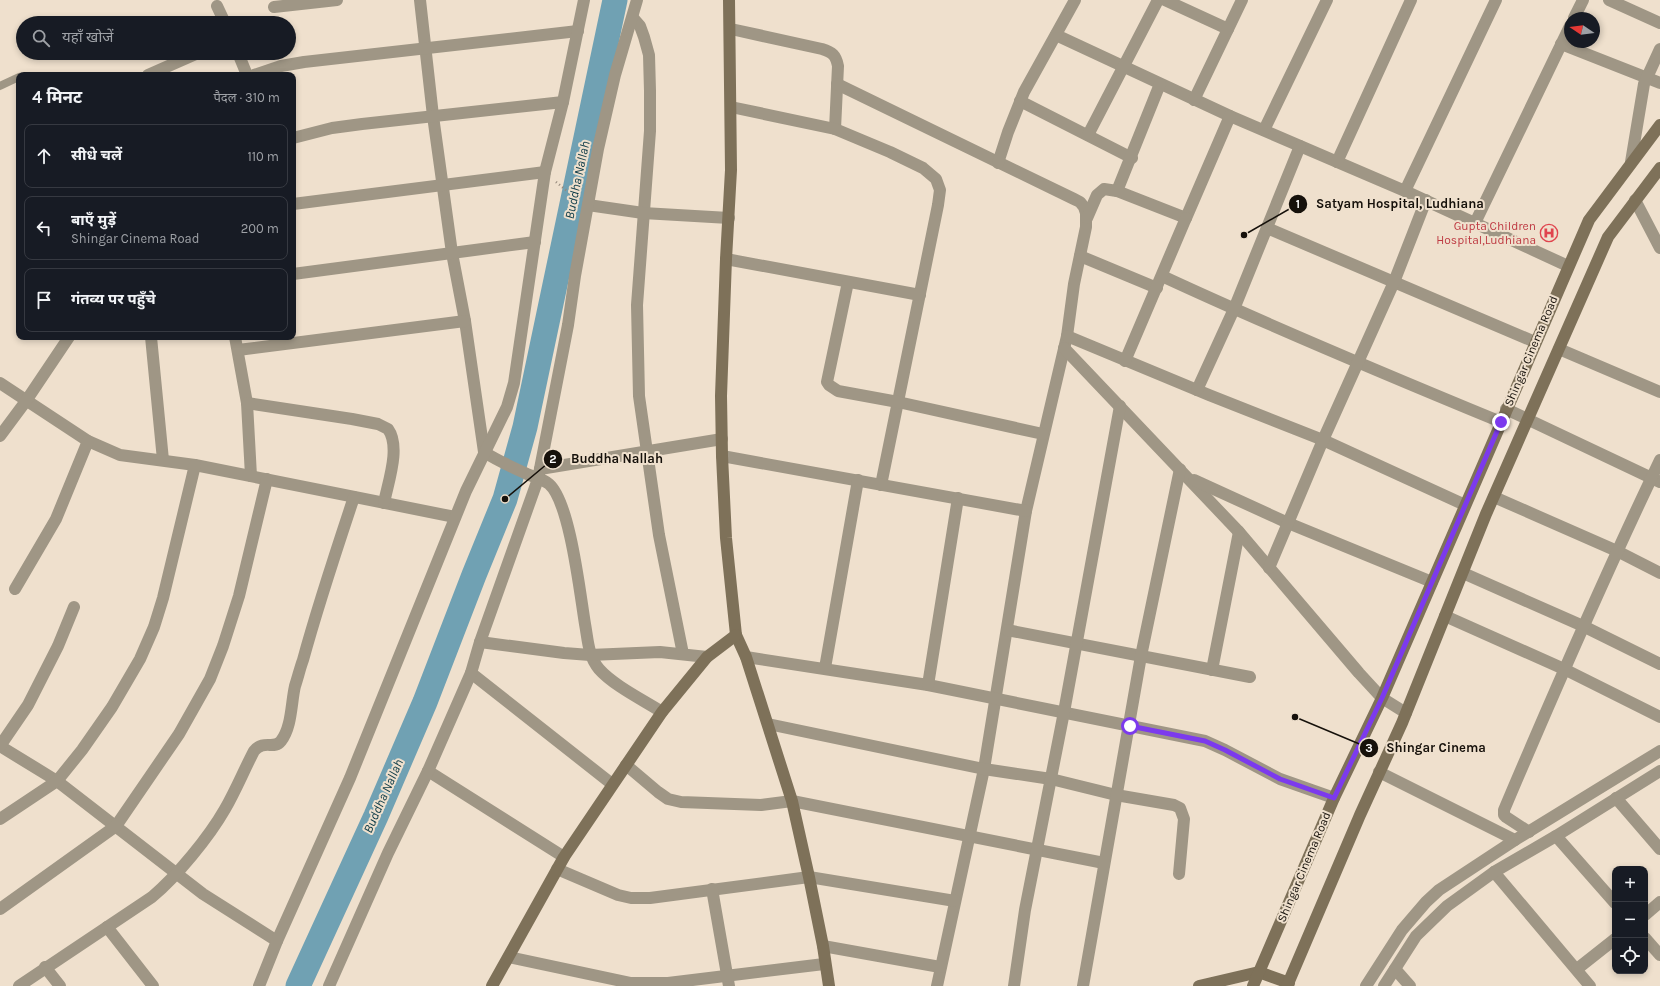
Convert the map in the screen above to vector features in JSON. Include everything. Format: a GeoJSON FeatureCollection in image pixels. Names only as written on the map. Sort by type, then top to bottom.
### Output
{"type":"FeatureCollection","features":[{"type":"Feature","properties":{"kind":"street"},"geometry":{"type":"LineString","coordinates":[[274,7],[337,0]]}},
{"type":"Feature","properties":{"kind":"street"},"geometry":{"type":"LineString","coordinates":[[420,0],[433,116],[452,253],[465,321],[484,452]]}},
{"type":"Feature","properties":{"kind":"street"},"geometry":{"type":"LineString","coordinates":[[259,986],[277,941],[350,778],[455,517],[484,452],[507,407],[514,384],[545,172],[563,102],[584,0]]}},
{"type":"Feature","properties":{"kind":"street"},"geometry":{"type":"LineString","coordinates":[[329,986],[388,853],[428,771],[471,672],[536,475],[568,325],[584,203],[615,75],[633,18],[637,0]]}},
{"type":"Feature","properties":{"kind":"street"},"geometry":{"type":"LineString","coordinates":[[729,0],[731,29],[731,170],[726,259],[722,396],[722,456],[726,538],[736,635],[746,657],[792,801],[823,946],[824,964],[829,986]]}},
{"type":"Feature","properties":{"kind":"street"},"geometry":{"type":"LineString","coordinates":[[998,163],[1020,101],[1075,0]]}},
{"type":"Feature","properties":{"kind":"street"},"geometry":{"type":"LineString","coordinates":[[1088,135],[1158,0]]}},
{"type":"Feature","properties":{"kind":"street"},"geometry":{"type":"LineString","coordinates":[[1165,0],[1228,30]]}},
{"type":"Feature","properties":{"kind":"street"},"geometry":{"type":"LineString","coordinates":[[1194,100],[1242,0]]}},
{"type":"Feature","properties":{"kind":"street"},"geometry":{"type":"LineString","coordinates":[[1264,130],[1327,0]]}},
{"type":"Feature","properties":{"kind":"street"},"geometry":{"type":"LineString","coordinates":[[1337,162],[1411,0]]}},
{"type":"Feature","properties":{"kind":"street"},"geometry":{"type":"LineString","coordinates":[[1405,191],[1496,0]]}},
{"type":"Feature","properties":{"kind":"street"},"geometry":{"type":"LineString","coordinates":[[1577,12],[1583,0]]}},
{"type":"Feature","properties":{"kind":"street"},"geometry":{"type":"LineString","coordinates":[[1609,0],[1660,23]]}},
{"type":"Feature","properties":{"kind":"street"},"geometry":{"type":"LineString","coordinates":[[217,6],[222,16]]}},
{"type":"Feature","properties":{"kind":"street"},"geometry":{"type":"LineString","coordinates":[[633,18],[640,26],[644,37],[650,77],[650,131],[637,305],[639,396],[659,535],[683,654]]}},
{"type":"Feature","properties":{"kind":"street"},"geometry":{"type":"LineString","coordinates":[[731,29],[828,51],[836,58],[837,84],[835,130]]}},
{"type":"Feature","properties":{"kind":"street"},"geometry":{"type":"LineString","coordinates":[[263,72],[281,66],[304,62],[578,31]]}},
{"type":"Feature","properties":{"kind":"street"},"geometry":{"type":"LineString","coordinates":[[1056,34],[1194,100],[1426,200],[1568,266]]}},
{"type":"Feature","properties":{"kind":"street"},"geometry":{"type":"LineString","coordinates":[[1475,224],[1564,40]]}},
{"type":"Feature","properties":{"kind":"street"},"geometry":{"type":"LineString","coordinates":[[1562,44],[1660,83]]}},
{"type":"Feature","properties":{"kind":"street"},"geometry":{"type":"LineString","coordinates":[[1631,162],[1640,99],[1646,78],[1660,49]]}},
{"type":"Feature","properties":{"kind":"street"},"geometry":{"type":"LineString","coordinates":[[170,70],[186,60]]}},
{"type":"Feature","properties":{"kind":"street"},"geometry":{"type":"LineString","coordinates":[[241,60],[246,72]]}},
{"type":"Feature","properties":{"kind":"street"},"geometry":{"type":"LineString","coordinates":[[837,84],[896,111],[998,163],[1080,202],[1084,207],[1087,218]]}},
{"type":"Feature","properties":{"kind":"street"},"geometry":{"type":"LineString","coordinates":[[1117,191],[1132,158],[1160,84]]}},
{"type":"Feature","properties":{"kind":"street"},"geometry":{"type":"LineString","coordinates":[[1020,101],[1132,158]]}},
{"type":"Feature","properties":{"kind":"street"},"geometry":{"type":"LineString","coordinates":[[296,137],[332,128],[563,102]]}},
{"type":"Feature","properties":{"kind":"street"},"geometry":{"type":"LineString","coordinates":[[731,107],[835,130],[890,152],[923,168],[936,179],[940,190],[938,204],[881,485]]}},
{"type":"Feature","properties":{"kind":"street"},"geometry":{"type":"LineString","coordinates":[[1125,361],[1230,116]]}},
{"type":"Feature","properties":{"kind":"street","name":"Shingar Cinema Road"},"geometry":{"type":"LineString","coordinates":[[1253,986],[1334,798],[1382,698],[1588,220],[1660,125]]}},
{"type":"Feature","properties":{"kind":"street"},"geometry":{"type":"LineString","coordinates":[[1197,390],[1234,309],[1300,146]]}},
{"type":"Feature","properties":{"kind":"street","name":"Shingar Cinema Road"},"geometry":{"type":"LineString","coordinates":[[1288,984],[1379,772],[1406,713],[1494,496],[1608,237],[1660,168]]}},
{"type":"Feature","properties":{"kind":"street"},"geometry":{"type":"LineString","coordinates":[[296,204],[545,172]]}},
{"type":"Feature","properties":{"kind":"street"},"geometry":{"type":"LineString","coordinates":[[937,986],[940,967],[971,836],[984,769],[1026,511],[1065,342],[1087,218],[1100,191],[1104,189],[1117,191],[1186,218]]}},
{"type":"Feature","properties":{"kind":"street"},"geometry":{"type":"LineString","coordinates":[[1269,568],[1323,440],[1394,282],[1426,200]]}},
{"type":"Feature","properties":{"kind":"street"},"geometry":{"type":"LineString","coordinates":[[1635,200],[1660,248]]}},
{"type":"Feature","properties":{"kind":"street"},"geometry":{"type":"LineString","coordinates":[[584,203],[643,212],[729,218]]}},
{"type":"Feature","properties":{"kind":"street"},"geometry":{"type":"LineString","coordinates":[[1267,228],[1535,342]]}},
{"type":"Feature","properties":{"kind":"street"},"geometry":{"type":"LineString","coordinates":[[296,274],[535,242]]}},
{"type":"Feature","properties":{"kind":"street"},"geometry":{"type":"LineString","coordinates":[[1080,256],[1157,288]]}},
{"type":"Feature","properties":{"kind":"street"},"geometry":{"type":"LineString","coordinates":[[726,259],[920,295]]}},
{"type":"Feature","properties":{"kind":"street"},"geometry":{"type":"LineString","coordinates":[[1162,276],[1357,363],[1501,422]]}},
{"type":"Feature","properties":{"kind":"street"},"geometry":{"type":"LineString","coordinates":[[848,282],[827,382],[829,385],[838,391],[898,402],[1043,434]]}},
{"type":"Feature","properties":{"kind":"street"},"geometry":{"type":"LineString","coordinates":[[238,350],[465,321]]}},
{"type":"Feature","properties":{"kind":"street"},"geometry":{"type":"LineString","coordinates":[[0,436],[68,340]]}},
{"type":"Feature","properties":{"kind":"street"},"geometry":{"type":"LineString","coordinates":[[151,340],[163,460]]}},
{"type":"Feature","properties":{"kind":"street"},"geometry":{"type":"LineString","coordinates":[[236,340],[247,403],[251,476]]}},
{"type":"Feature","properties":{"kind":"street"},"geometry":{"type":"LineString","coordinates":[[1065,342],[1125,361],[1323,440],[1465,505]]}},
{"type":"Feature","properties":{"kind":"street"},"geometry":{"type":"LineString","coordinates":[[1065,342],[1120,406],[1239,532],[1358,673],[1382,698],[1406,713]]}},
{"type":"Feature","properties":{"kind":"street"},"geometry":{"type":"LineString","coordinates":[[1559,349],[1660,392]]}},
{"type":"Feature","properties":{"kind":"street"},"geometry":{"type":"LineString","coordinates":[[0,383],[88,441],[120,455],[195,465],[455,517]]}},
{"type":"Feature","properties":{"kind":"street"},"geometry":{"type":"LineString","coordinates":[[247,403],[378,424],[388,429],[394,442],[393,460],[384,503]]}},
{"type":"Feature","properties":{"kind":"street"},"geometry":{"type":"LineString","coordinates":[[1014,986],[1017,959],[1037,849],[1064,712],[1120,406]]}},
{"type":"Feature","properties":{"kind":"street"},"geometry":{"type":"LineString","coordinates":[[1506,409],[1656,480]]}},
{"type":"Feature","properties":{"kind":"street"},"geometry":{"type":"LineString","coordinates":[[536,475],[647,451],[722,439]]}},
{"type":"Feature","properties":{"kind":"street"},"geometry":{"type":"LineString","coordinates":[[15,589],[56,519],[88,441]]}},
{"type":"Feature","properties":{"kind":"street"},"geometry":{"type":"LineString","coordinates":[[484,452],[499,461],[536,475],[549,484],[561,503],[574,557],[590,655],[600,669],[608,676],[662,712]]}},
{"type":"Feature","properties":{"kind":"street"},"geometry":{"type":"LineString","coordinates":[[722,456],[1026,511]]}},
{"type":"Feature","properties":{"kind":"street"},"geometry":{"type":"LineString","coordinates":[[1529,832],[1506,817],[1504,815],[1504,810],[1564,669],[1617,551],[1656,480],[1660,460]]}},
{"type":"Feature","properties":{"kind":"street"},"geometry":{"type":"LineString","coordinates":[[0,819],[57,781],[82,750],[112,707],[140,659],[154,627],[195,465]]}},
{"type":"Feature","properties":{"kind":"street"},"geometry":{"type":"LineString","coordinates":[[1183,473],[1288,523],[1432,582]]}},
{"type":"Feature","properties":{"kind":"street"},"geometry":{"type":"LineString","coordinates":[[1083,986],[1116,795],[1130,726],[1141,656],[1183,473]]}},
{"type":"Feature","properties":{"kind":"street"},"geometry":{"type":"LineString","coordinates":[[0,910],[116,826],[179,734],[210,679],[223,646],[239,596],[268,479]]}},
{"type":"Feature","properties":{"kind":"street"},"geometry":{"type":"LineString","coordinates":[[825,668],[858,480]]}},
{"type":"Feature","properties":{"kind":"street"},"geometry":{"type":"LineString","coordinates":[[1494,496],[1617,551],[1660,573]]}},
{"type":"Feature","properties":{"kind":"street"},"geometry":{"type":"LineString","coordinates":[[19,986],[152,897],[163,887],[205,838],[225,809],[254,751],[258,746],[263,744],[276,745],[280,743],[286,732],[295,687],[308,641],[354,497]]}},
{"type":"Feature","properties":{"kind":"street"},"geometry":{"type":"LineString","coordinates":[[928,685],[958,498]]}},
{"type":"Feature","properties":{"kind":"street"},"geometry":{"type":"LineString","coordinates":[[1212,670],[1239,532]]}},
{"type":"Feature","properties":{"kind":"street"},"geometry":{"type":"LineString","coordinates":[[1463,573],[1583,626],[1660,664]]}},
{"type":"Feature","properties":{"kind":"street"},"geometry":{"type":"LineString","coordinates":[[74,607],[58,646],[28,705],[0,746],[57,781],[204,894],[277,941]]}},
{"type":"Feature","properties":{"kind":"street"},"geometry":{"type":"LineString","coordinates":[[1445,616],[1564,669],[1660,717]]}},
{"type":"Feature","properties":{"kind":"street"},"geometry":{"type":"LineString","coordinates":[[1007,630],[1250,677]]}},
{"type":"Feature","properties":{"kind":"street"},"geometry":{"type":"LineString","coordinates":[[492,986],[564,857],[662,712],[707,657],[736,635]]}},
{"type":"Feature","properties":{"kind":"street"},"geometry":{"type":"LineString","coordinates":[[480,642],[590,655],[660,652],[707,657]]}},
{"type":"Feature","properties":{"kind":"street"},"geometry":{"type":"LineString","coordinates":[[746,657],[928,685],[1205,741],[1280,779],[1334,798]]}},
{"type":"Feature","properties":{"kind":"street"},"geometry":{"type":"LineString","coordinates":[[471,672],[612,784]]}},
{"type":"Feature","properties":{"kind":"street"},"geometry":{"type":"LineString","coordinates":[[768,724],[984,769],[1051,779],[1116,795],[1174,805],[1180,808],[1184,819],[1179,874]]}},
{"type":"Feature","properties":{"kind":"street"},"geometry":{"type":"LineString","coordinates":[[1366,986],[1402,930],[1426,902],[1439,890],[1515,840],[1660,751]]}},
{"type":"Feature","properties":{"kind":"street"},"geometry":{"type":"LineString","coordinates":[[626,765],[668,799],[681,802],[761,805],[792,801],[1104,863]]}},
{"type":"Feature","properties":{"kind":"street"},"geometry":{"type":"LineString","coordinates":[[1384,986],[1416,936],[1447,906],[1494,872],[1556,836],[1660,770]]}},
{"type":"Feature","properties":{"kind":"street"},"geometry":{"type":"LineString","coordinates":[[428,771],[564,857]]}},
{"type":"Feature","properties":{"kind":"street"},"geometry":{"type":"LineString","coordinates":[[1379,772],[1515,840]]}},
{"type":"Feature","properties":{"kind":"street"},"geometry":{"type":"LineString","coordinates":[[1616,798],[1660,849]]}},
{"type":"Feature","properties":{"kind":"street"},"geometry":{"type":"LineString","coordinates":[[1556,836],[1614,902]]}},
{"type":"Feature","properties":{"kind":"street"},"geometry":{"type":"LineString","coordinates":[[557,870],[618,896],[631,898],[650,898],[809,877],[955,901]]}},
{"type":"Feature","properties":{"kind":"street"},"geometry":{"type":"LineString","coordinates":[[1494,872],[1590,986]]}},
{"type":"Feature","properties":{"kind":"street"},"geometry":{"type":"LineString","coordinates":[[712,889],[728,981]]}},
{"type":"Feature","properties":{"kind":"street"},"geometry":{"type":"LineString","coordinates":[[1648,912],[1660,902]]}},
{"type":"Feature","properties":{"kind":"street"},"geometry":{"type":"LineString","coordinates":[[107,927],[153,986]]}},
{"type":"Feature","properties":{"kind":"street"},"geometry":{"type":"LineString","coordinates":[[1577,969],[1612,941]]}},
{"type":"Feature","properties":{"kind":"street"},"geometry":{"type":"LineString","coordinates":[[1648,941],[1660,955]]}},
{"type":"Feature","properties":{"kind":"street"},"geometry":{"type":"LineString","coordinates":[[823,946],[940,967]]}},
{"type":"Feature","properties":{"kind":"street"},"geometry":{"type":"LineString","coordinates":[[509,957],[631,983],[728,981],[824,964]]}},
{"type":"Feature","properties":{"kind":"street"},"geometry":{"type":"LineString","coordinates":[[45,968],[60,986]]}},
{"type":"Feature","properties":{"kind":"street"},"geometry":{"type":"LineString","coordinates":[[1396,969],[1410,986]]}},
{"type":"Feature","properties":{"kind":"street"},"geometry":{"type":"LineString","coordinates":[[1199,986],[1259,972],[1288,984]]}},
{"type":"Feature","properties":{"kind":"lane"},"geometry":{"type":"LineString","coordinates":[[0,86],[16,78]]}},
{"type":"Feature","properties":{"kind":"path"},"geometry":{"type":"LineString","coordinates":[[558,183],[584,203]]}},
{"type":"Feature","properties":{"kind":"waterway","name":"Buddha Nallah"},"geometry":{"type":"LineString","coordinates":[[298,986],[376,816],[425,702],[505,499],[525,427],[615,0]]}},
{"type":"Feature","properties":{"kind":"place","name":"Gupta Children Hospital,Ludhiana"},"geometry":{"type":"Point","coordinates":[1549,233]}},
{"type":"Feature","properties":{"kind":"place","name":"Satyam Hospital, Ludhiana"},"geometry":{"type":"Point","coordinates":[1244,235]}},
{"type":"Feature","properties":{"kind":"place","name":"Buddha Nallah"},"geometry":{"type":"Point","coordinates":[505,499]}},
{"type":"Feature","properties":{"kind":"place","name":"Shingar Cinema"},"geometry":{"type":"Point","coordinates":[1295,717]}},
{"type":"Feature","properties":{"kind":"route"},"geometry":{"type":"LineString","coordinates":[[1130,726],[1205,741],[1280,779],[1334,798],[1382,698],[1501,422]]}}]}
